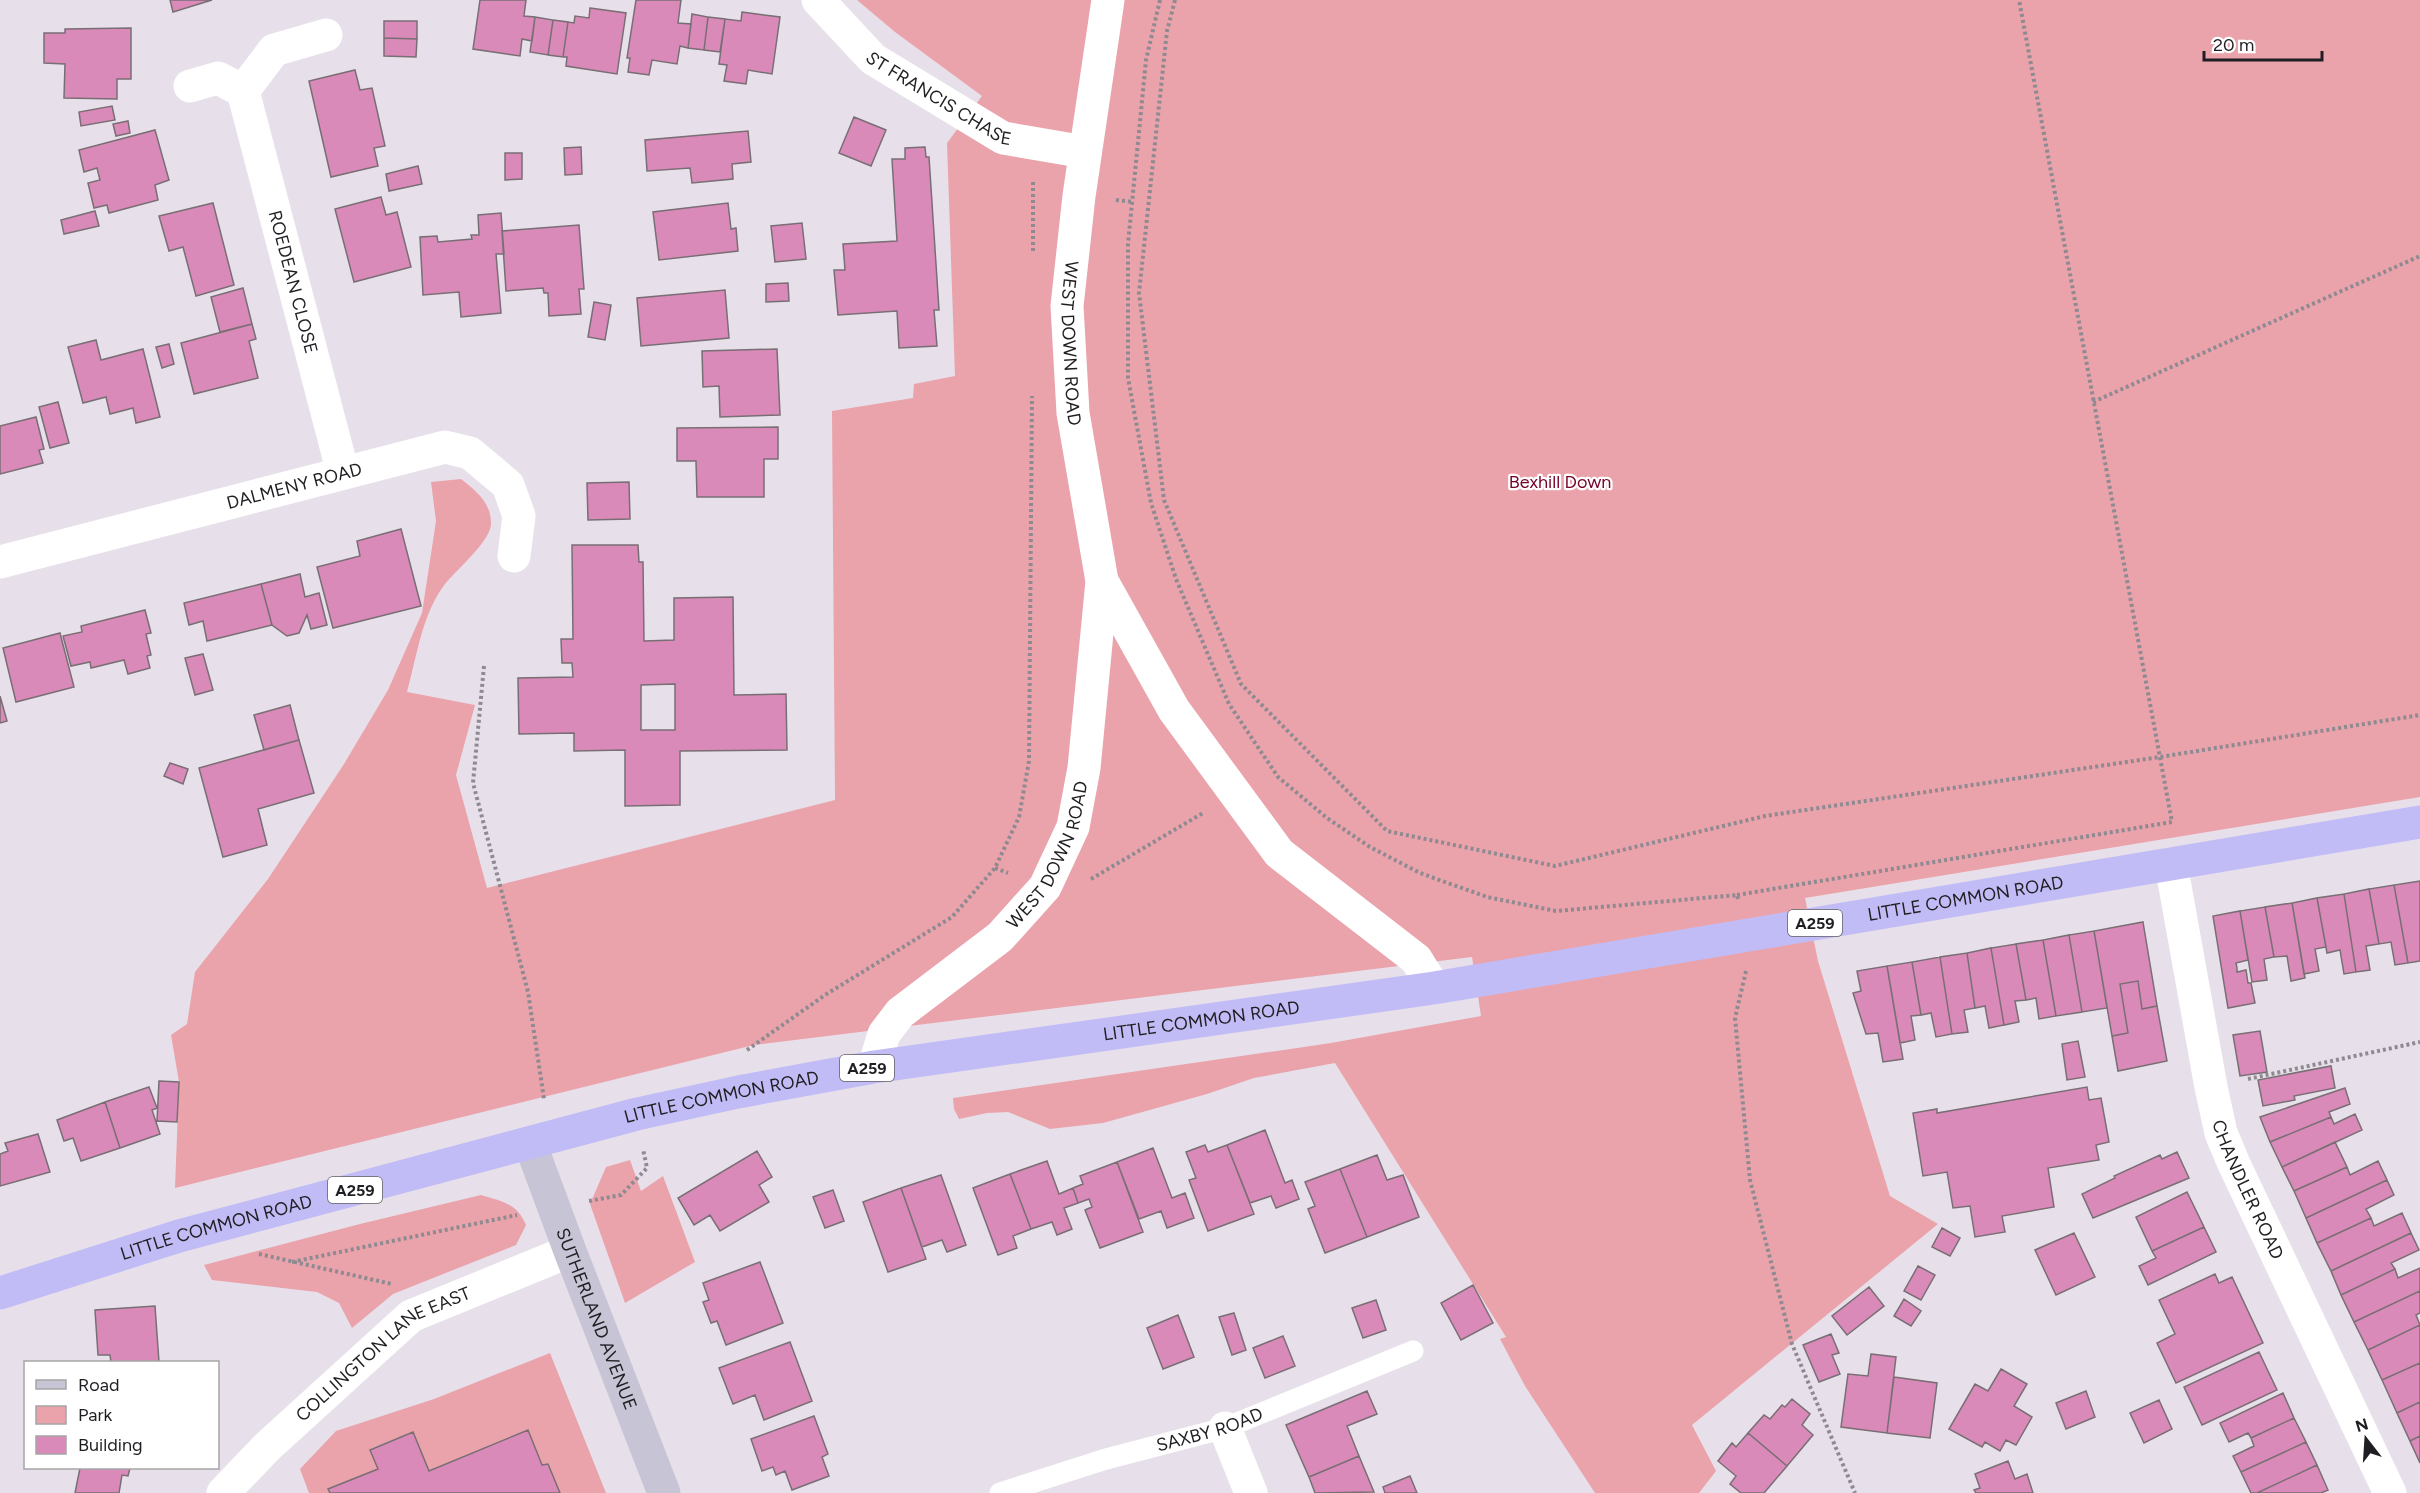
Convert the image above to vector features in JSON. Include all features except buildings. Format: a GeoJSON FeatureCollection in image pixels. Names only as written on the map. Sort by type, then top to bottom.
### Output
{"type":"FeatureCollection","features":[{"type":"Feature","properties":{"kind":"highway","name":"LITTLE COMMON ROAD"},"geometry":{"type":"LineString","coordinates":[[0,1293],[179,1236],[638,1114],[738,1092],[874,1067],[1434,988],[2420,822]]}},
{"type":"Feature","properties":{"kind":"main road","name":"SUTHERLAND AVENUE"},"geometry":{"type":"LineString","coordinates":[[530,1143],[664,1493]]}},
{"type":"Feature","properties":{"kind":"street","name":"ST FRANCIS CHASE"},"geometry":{"type":"LineString","coordinates":[[818,0],[873,59],[1003,138],[1085,152]]}},
{"type":"Feature","properties":{"kind":"street","name":"WEST DOWN ROAD"},"geometry":{"type":"LineString","coordinates":[[874,1067],[884,1034],[900,1013],[1000,937],[1045,887],[1072,827],[1084,768],[1102,581],[1073,413],[1067,306],[1085,152],[1108,0]]}},
{"type":"Feature","properties":{"kind":"street"},"geometry":{"type":"LineString","coordinates":[[190,86],[218,78],[243,91],[274,50],[326,35]]}},
{"type":"Feature","properties":{"kind":"street","name":"ROEDEAN CLOSE"},"geometry":{"type":"LineString","coordinates":[[243,91],[344,473]]}},
{"type":"Feature","properties":{"kind":"street","name":"DALMENY ROAD"},"geometry":{"type":"LineString","coordinates":[[0,562],[445,447],[470,453],[508,485],[519,516],[514,556]]}},
{"type":"Feature","properties":{"kind":"street","name":"WEST DOWN ROAD"},"geometry":{"type":"LineString","coordinates":[[1102,581],[1174,710],[1279,853],[1416,959],[1434,988]]}},
{"type":"Feature","properties":{"kind":"street","name":"CHANDLER ROAD"},"geometry":{"type":"LineString","coordinates":[[2171,864],[2221,1133],[2390,1493]]}},
{"type":"Feature","properties":{"kind":"street","name":"COLLINGTON LANE EAST"},"geometry":{"type":"LineString","coordinates":[[223,1493],[267,1447],[411,1316],[570,1251]]}},
{"type":"Feature","properties":{"kind":"street"},"geometry":{"type":"LineString","coordinates":[[1225,1428],[1251,1493]]}},
{"type":"Feature","properties":{"kind":"lane","name":"SAXBY ROAD"},"geometry":{"type":"LineString","coordinates":[[1000,1493],[1106,1459],[1225,1428],[1413,1351]]}},
{"type":"Feature","properties":{"kind":"path"},"geometry":{"type":"LineString","coordinates":[[1160,0],[1146,60],[1128,244],[1128,378],[1151,503],[1176,579],[1229,704],[1278,777],[1327,818],[1370,847],[1420,873],[1487,897],[1556,911],[1737,895],[2172,822],[2019,0]]}},
{"type":"Feature","properties":{"kind":"path"},"geometry":{"type":"LineString","coordinates":[[1175,0],[1167,31],[1139,293],[1164,500],[1241,684],[1387,831],[1555,866],[1765,816],[2160,758],[2420,715]]}},
{"type":"Feature","properties":{"kind":"path"},"geometry":{"type":"LineString","coordinates":[[1033,261],[1034,144]]}},
{"type":"Feature","properties":{"kind":"path"},"geometry":{"type":"LineString","coordinates":[[2094,402],[2420,256]]}},
{"type":"Feature","properties":{"kind":"path"},"geometry":{"type":"LineString","coordinates":[[738,1052],[749,1049],[825,995],[952,916],[995,868],[1019,817],[1029,762],[1032,391]]}},
{"type":"Feature","properties":{"kind":"path"},"geometry":{"type":"LineString","coordinates":[[484,666],[473,783],[528,992],[542,1099],[553,1097]]}},
{"type":"Feature","properties":{"kind":"path"},"geometry":{"type":"LineString","coordinates":[[995,868],[1065,894],[1234,794],[1278,777]]}},
{"type":"Feature","properties":{"kind":"path"},"geometry":{"type":"LineString","coordinates":[[1737,895],[1748,964],[1735,1018],[1750,1180],[1792,1344],[1855,1493]]}},
{"type":"Feature","properties":{"kind":"path"},"geometry":{"type":"LineString","coordinates":[[2211,1088],[2420,1042]]}},
{"type":"Feature","properties":{"kind":"path"},"geometry":{"type":"LineString","coordinates":[[291,1262],[621,1195],[646,1168],[638,1114]]}},
{"type":"Feature","properties":{"kind":"path"},"geometry":{"type":"LineString","coordinates":[[258,1254],[404,1287],[411,1316]]}},
{"type":"Feature","properties":{"kind":"green space","name":"Bexhill Down"},"geometry":{"type":"Polygon","coordinates":[[[857,0],[2420,0],[2420,797],[1805,898],[1818,961],[1890,1196],[1938,1224],[1692,1425],[1716,1471],[1699,1493],[1595,1493],[1525,1386],[1500,1339],[1506,1337],[1335,1063],[1254,1078],[1207,1094],[1103,1123],[1050,1129],[1008,1112],[987,1113],[959,1119],[954,1109],[953,1098],[1331,1043],[1481,1016],[1472,957],[754,1045],[175,1188],[179,1082],[171,1035],[187,1024],[195,972],[268,879],[344,764],[388,690],[422,613],[436,521],[431,482],[461,479],[481,497],[488,509],[491,523],[486,538],[445,584],[431,608],[421,636],[407,692],[475,705],[456,775],[487,888],[835,800],[832,411],[913,398],[914,384],[955,376],[947,143],[982,96],[895,32],[857,0]]]}},
{"type":"Feature","properties":{"kind":"green space"},"geometry":{"type":"Polygon","coordinates":[[[630,1160],[641,1191],[663,1176],[695,1262],[625,1303],[590,1204],[606,1167],[630,1160]]]}},
{"type":"Feature","properties":{"kind":"green space"},"geometry":{"type":"Polygon","coordinates":[[[481,1195],[508,1204],[518,1212],[526,1225],[516,1245],[393,1294],[352,1328],[339,1303],[317,1292],[212,1280],[204,1265],[360,1224],[481,1195]]]}},
{"type":"Feature","properties":{"kind":"green space"},"geometry":{"type":"Polygon","coordinates":[[[550,1353],[606,1493],[560,1493],[548,1464],[542,1465],[528,1430],[429,1471],[412,1432],[370,1449],[378,1469],[329,1488],[330,1493],[309,1493],[300,1469],[336,1431],[434,1399],[550,1353]]]}}]}
